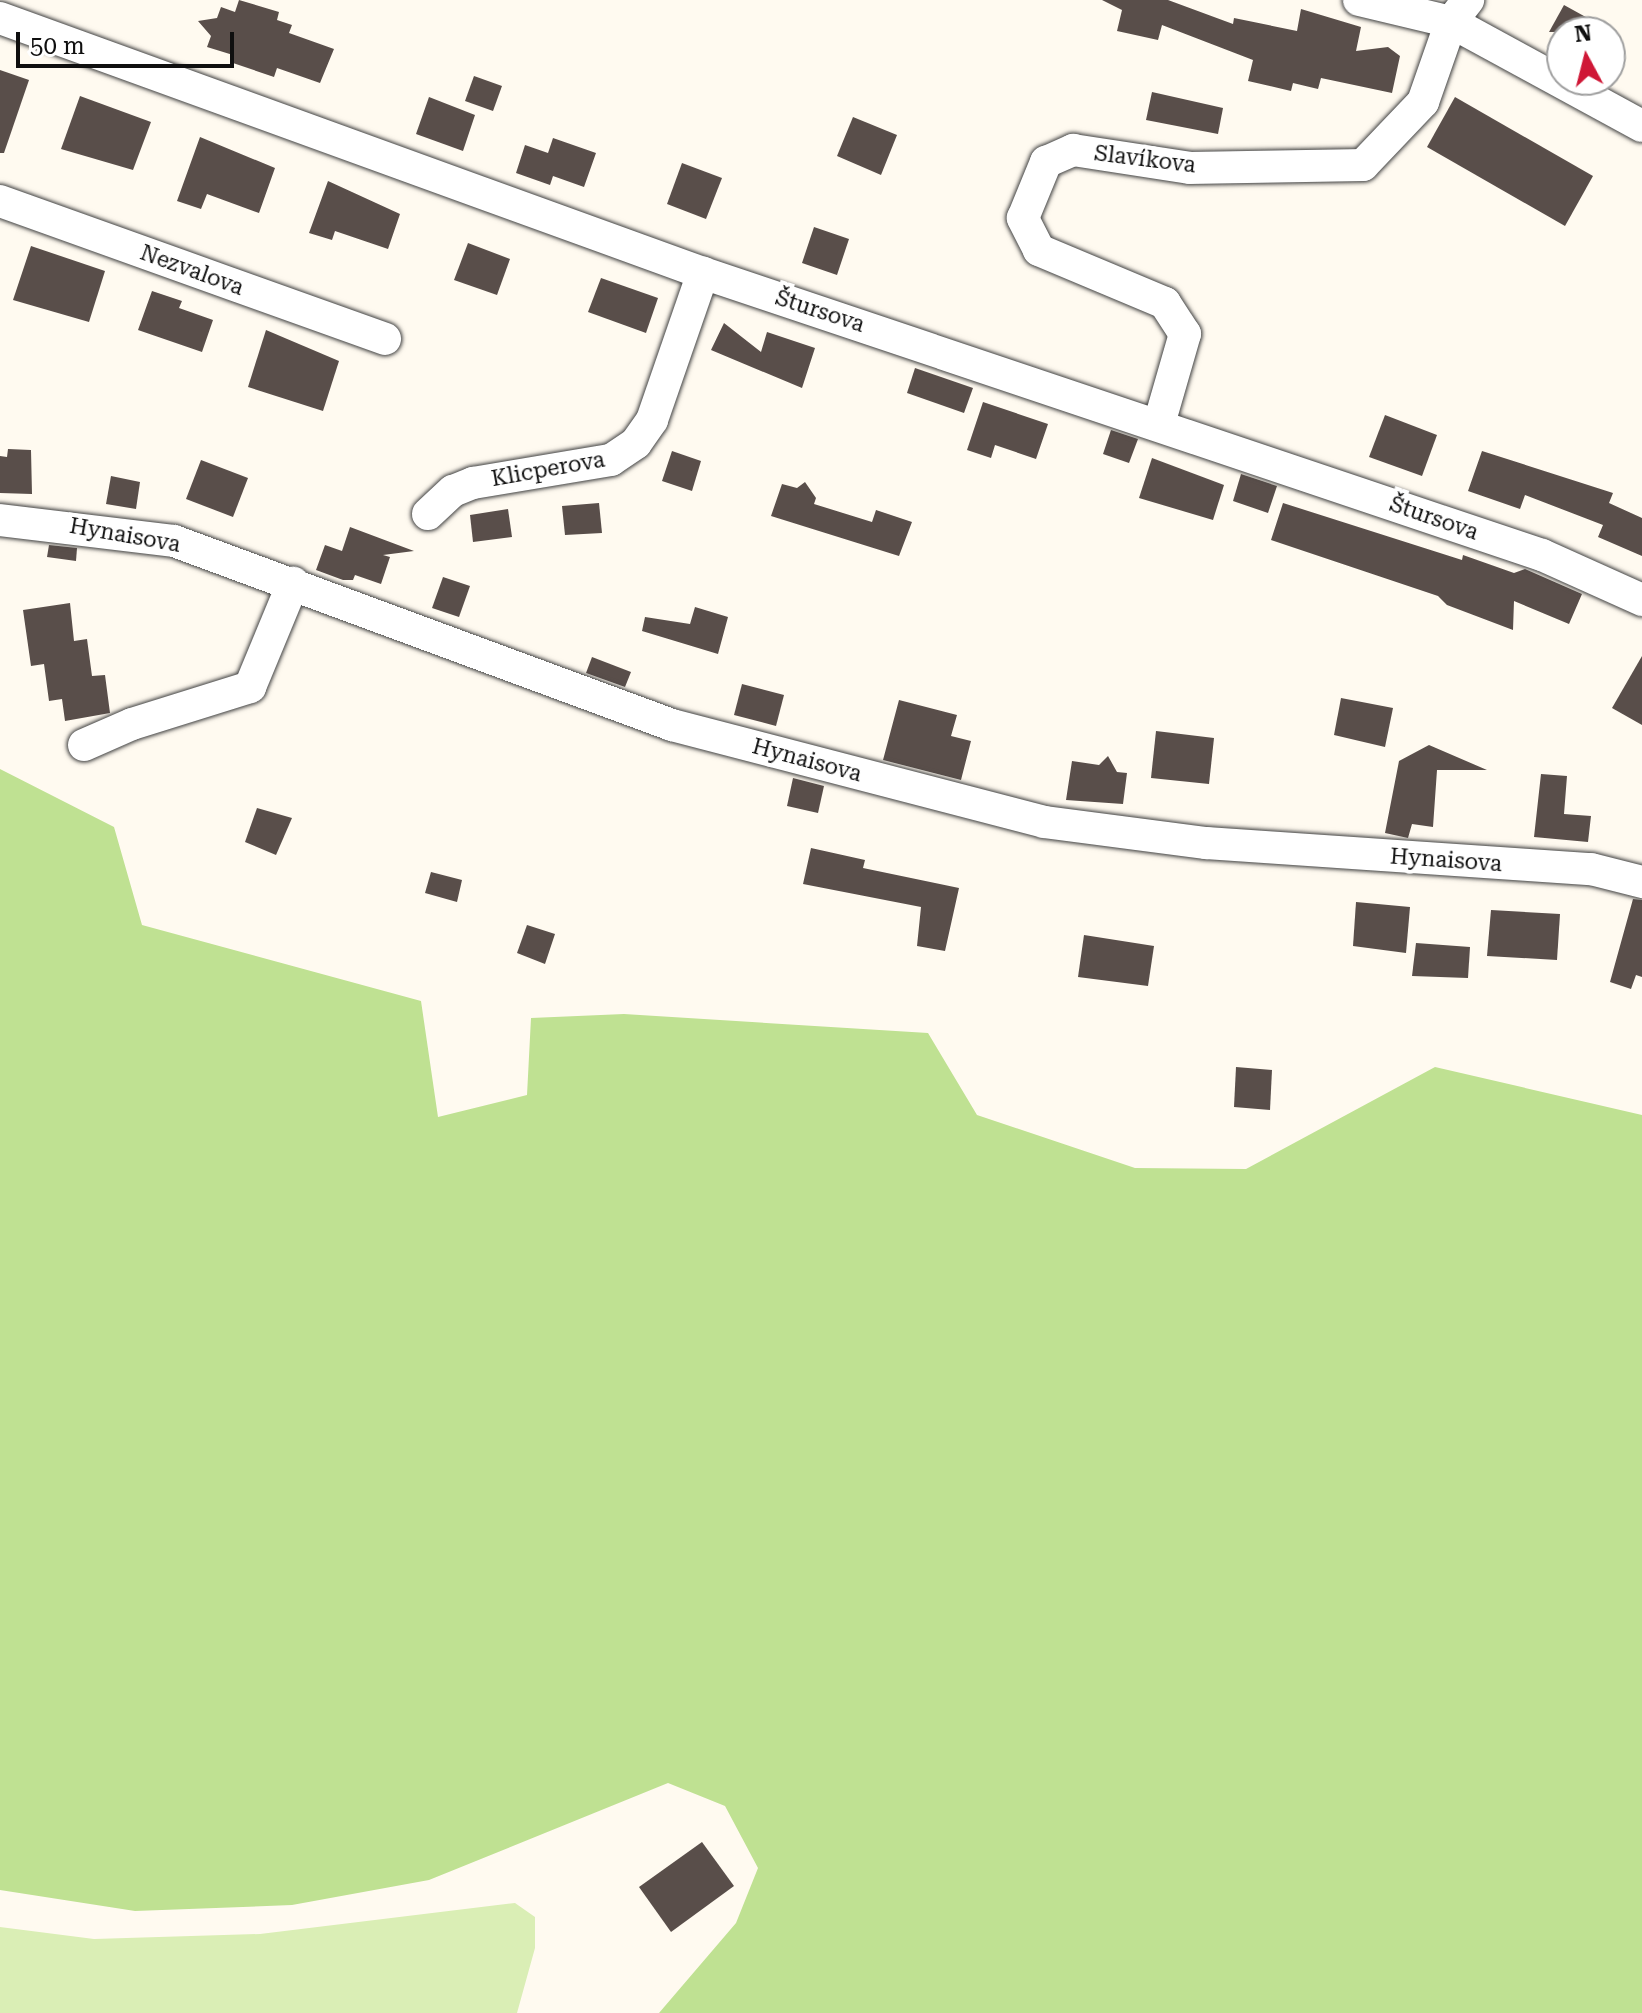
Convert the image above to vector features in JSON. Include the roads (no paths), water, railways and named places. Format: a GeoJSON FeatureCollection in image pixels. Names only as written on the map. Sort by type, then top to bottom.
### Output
{"type":"FeatureCollection","features":[{"type":"Feature","properties":{"kind":"street"},"geometry":{"type":"LineString","coordinates":[[1359,0],[1460,11],[1642,126]]}},
{"type":"Feature","properties":{"kind":"street","name":"Slavíkova"},"geometry":{"type":"LineString","coordinates":[[1159,424],[1185,334],[1165,303],[1039,250],[1023,218],[1046,162],[1073,150],[1190,168],[1363,165],[1423,102],[1460,11]]}},
{"type":"Feature","properties":{"kind":"street","name":"Štursova"},"geometry":{"type":"LineString","coordinates":[[0,18],[703,273],[1542,555],[1642,600]]}},
{"type":"Feature","properties":{"kind":"street","name":"Nezvalova"},"geometry":{"type":"LineString","coordinates":[[0,201],[385,339]]}},
{"type":"Feature","properties":{"kind":"street","name":"Klicperova"},"geometry":{"type":"LineString","coordinates":[[428,514],[453,491],[473,483],[611,460],[636,443],[652,420],[703,273]]}},
{"type":"Feature","properties":{"kind":"street","name":"Hynaisova"},"geometry":{"type":"LineString","coordinates":[[0,520],[174,541],[672,725],[1044,822],[1206,843],[1591,869],[1642,882]]}},
{"type":"Feature","properties":{"kind":"street"},"geometry":{"type":"LineString","coordinates":[[84,745],[132,724],[250,687],[293,583]]}}]}
